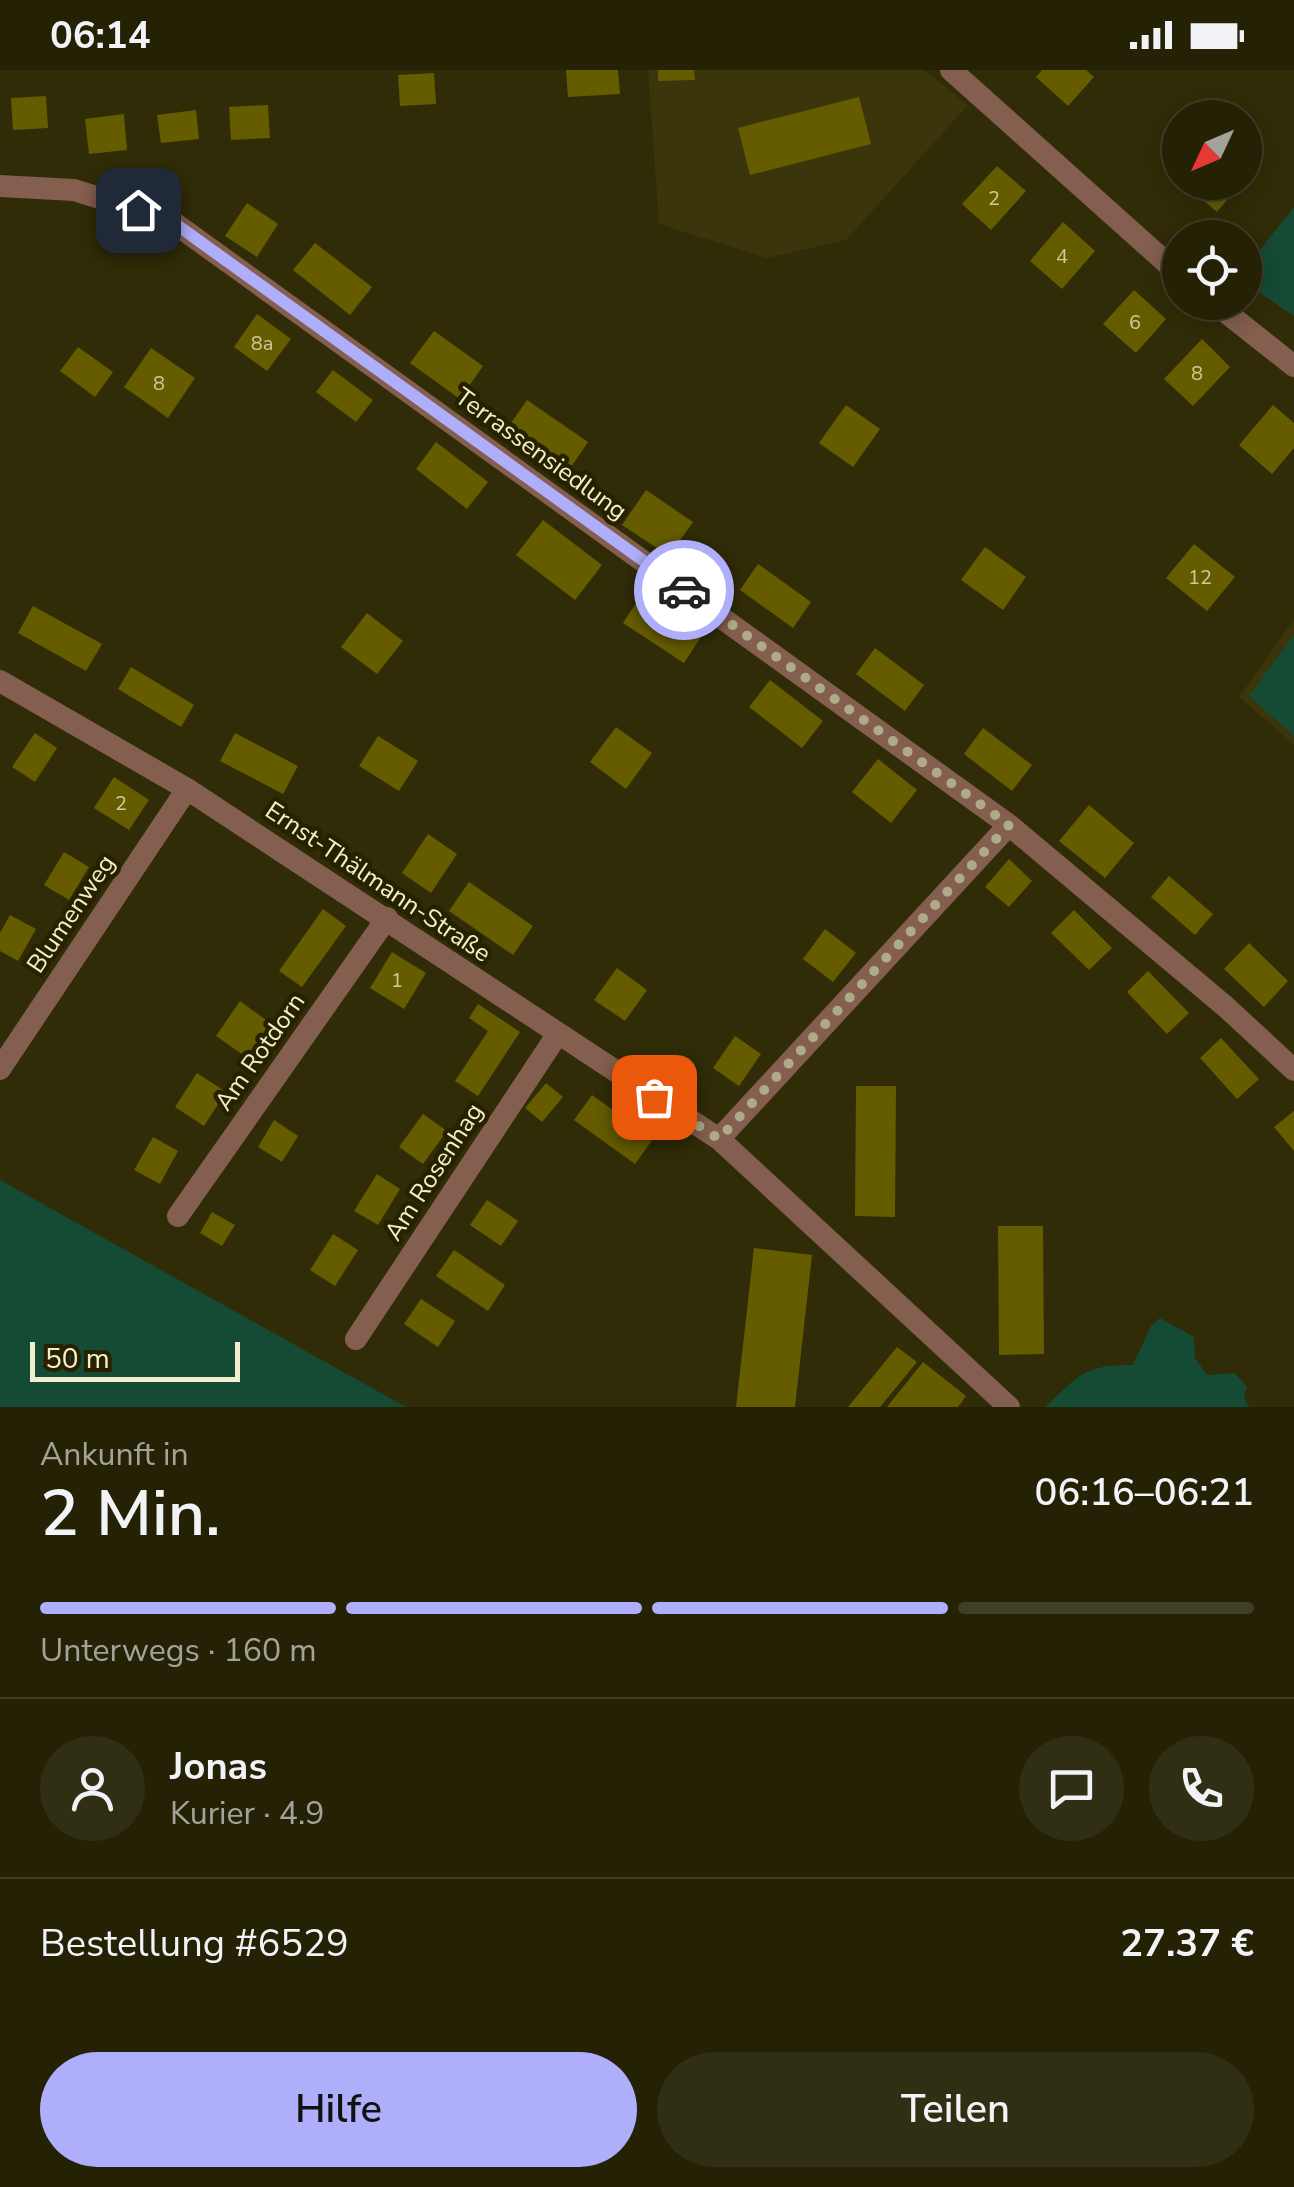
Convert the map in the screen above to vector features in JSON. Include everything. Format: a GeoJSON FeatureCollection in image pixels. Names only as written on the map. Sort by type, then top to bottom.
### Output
{"type":"FeatureCollection","features":[{"type":"Feature","properties":{"kind":"street"},"geometry":{"type":"LineString","coordinates":[[951,70],[1162,259]]}},
{"type":"Feature","properties":{"kind":"street","name":"Terrassensiedlung"},"geometry":{"type":"LineString","coordinates":[[0,186],[74,190],[170,220],[1009,825],[1226,1007],[1294,1070]]}},
{"type":"Feature","properties":{"kind":"street"},"geometry":{"type":"LineString","coordinates":[[1236,320],[1294,366]]}},
{"type":"Feature","properties":{"kind":"street","name":"Ernst-Thälmann-Straße"},"geometry":{"type":"LineString","coordinates":[[0,681],[187,789],[719,1139],[1009,1407]]}},
{"type":"Feature","properties":{"kind":"street","name":"Blumenweg"},"geometry":{"type":"LineString","coordinates":[[0,1069],[187,789]]}},
{"type":"Feature","properties":{"kind":"street"},"geometry":{"type":"LineString","coordinates":[[719,1139],[1009,825]]}},
{"type":"Feature","properties":{"kind":"street","name":"Am Rotdorn"},"geometry":{"type":"LineString","coordinates":[[178,1216],[387,918]]}},
{"type":"Feature","properties":{"kind":"street","name":"Am Rosenhag"},"geometry":{"type":"LineString","coordinates":[[356,1339],[557,1035]]}},
{"type":"Feature","properties":{"kind":"shaded area"},"geometry":{"type":"Polygon","coordinates":[[[648,70],[924,70],[968,105],[846,240],[767,258],[659,224],[648,70]]]}},
{"type":"Feature","properties":{"kind":"shaded area"},"geometry":{"type":"Polygon","coordinates":[[[1294,619],[1294,745],[1239,697],[1294,619]]]}},
{"type":"Feature","properties":{"kind":"green space"},"geometry":{"type":"Polygon","coordinates":[[[1294,207],[1294,316],[1262,294],[1262,247],[1294,207]]]}},
{"type":"Feature","properties":{"kind":"green space"},"geometry":{"type":"Polygon","coordinates":[[[1294,635],[1294,736],[1249,696],[1294,635]]]}},
{"type":"Feature","properties":{"kind":"green space"},"geometry":{"type":"Polygon","coordinates":[[[0,1180],[406,1407],[0,1407],[0,1180]]]}},
{"type":"Feature","properties":{"kind":"green space"},"geometry":{"type":"Polygon","coordinates":[[[1160,1318],[1194,1337],[1195,1358],[1207,1375],[1235,1373],[1247,1387],[1244,1398],[1249,1407],[1045,1407],[1083,1374],[1103,1367],[1133,1365],[1151,1326],[1160,1318]]]}},
{"type":"Feature","properties":{"kind":"building"},"geometry":{"type":"Polygon","coordinates":[[[566,70],[618,70],[620,94],[568,97],[566,70]]]}},
{"type":"Feature","properties":{"kind":"building"},"geometry":{"type":"Polygon","coordinates":[[[658,70],[694,70],[695,80],[658,81],[658,70]]]}},
{"type":"Feature","properties":{"kind":"building"},"geometry":{"type":"Polygon","coordinates":[[[1042,70],[1086,70],[1094,77],[1068,106],[1036,77],[1042,70]]]}},
{"type":"Feature","properties":{"kind":"building"},"geometry":{"type":"Polygon","coordinates":[[[434,73],[436,104],[400,106],[398,75],[434,73]]]}},
{"type":"Feature","properties":{"kind":"building"},"geometry":{"type":"Polygon","coordinates":[[[46,96],[48,128],[13,130],[11,98],[46,96]]]}},
{"type":"Feature","properties":{"kind":"building"},"geometry":{"type":"Polygon","coordinates":[[[859,97],[871,144],[750,175],[738,128],[859,97]]]}},
{"type":"Feature","properties":{"kind":"building"},"geometry":{"type":"Polygon","coordinates":[[[268,105],[270,138],[231,140],[229,107],[268,105]]]}},
{"type":"Feature","properties":{"kind":"building"},"geometry":{"type":"Polygon","coordinates":[[[196,110],[199,139],[161,143],[157,115],[196,110]]]}},
{"type":"Feature","properties":{"kind":"building"},"geometry":{"type":"Polygon","coordinates":[[[124,114],[127,150],[89,154],[85,119],[124,114]]]}},
{"type":"Feature","properties":{"kind":"building"},"geometry":{"type":"Polygon","coordinates":[[[997,166],[1026,191],[991,230],[962,204],[997,166]]]}},
{"type":"Feature","properties":{"kind":"building"},"geometry":{"type":"Polygon","coordinates":[[[1203,200],[1227,200],[1217,212],[1203,200]]]}},
{"type":"Feature","properties":{"kind":"building"},"geometry":{"type":"Polygon","coordinates":[[[247,203],[278,224],[257,257],[225,236],[247,203]]]}},
{"type":"Feature","properties":{"kind":"building"},"geometry":{"type":"Polygon","coordinates":[[[1063,222],[1095,251],[1062,289],[1030,261],[1063,222]]]}},
{"type":"Feature","properties":{"kind":"building"},"geometry":{"type":"Polygon","coordinates":[[[315,243],[372,287],[350,315],[293,270],[315,243]]]}},
{"type":"Feature","properties":{"kind":"building"},"geometry":{"type":"Polygon","coordinates":[[[1134,290],[1165,320],[1136,353],[1103,324],[1134,290]]]}},
{"type":"Feature","properties":{"kind":"building"},"geometry":{"type":"Polygon","coordinates":[[[257,314],[291,339],[267,371],[234,347],[257,314]]]}},
{"type":"Feature","properties":{"kind":"building"},"geometry":{"type":"Polygon","coordinates":[[[434,331],[483,366],[460,399],[410,363],[434,331]]]}},
{"type":"Feature","properties":{"kind":"building"},"geometry":{"type":"Polygon","coordinates":[[[1202,339],[1230,367],[1193,406],[1164,379],[1202,339]]]}},
{"type":"Feature","properties":{"kind":"building"},"geometry":{"type":"Polygon","coordinates":[[[78,347],[113,372],[95,397],[60,371],[78,347]]]}},
{"type":"Feature","properties":{"kind":"building"},"geometry":{"type":"Polygon","coordinates":[[[151,348],[195,378],[168,418],[124,387],[151,348]]]}},
{"type":"Feature","properties":{"kind":"building"},"geometry":{"type":"Polygon","coordinates":[[[333,370],[373,400],[356,422],[316,392],[333,370]]]}},
{"type":"Feature","properties":{"kind":"building"},"geometry":{"type":"Polygon","coordinates":[[[527,400],[588,442],[567,473],[506,430],[527,400]]]}},
{"type":"Feature","properties":{"kind":"building"},"geometry":{"type":"Polygon","coordinates":[[[846,405],[880,429],[853,467],[819,443],[846,405]]]}},
{"type":"Feature","properties":{"kind":"building"},"geometry":{"type":"Polygon","coordinates":[[[1273,405],[1294,423],[1294,448],[1272,474],[1239,445],[1273,405]]]}},
{"type":"Feature","properties":{"kind":"building"},"geometry":{"type":"Polygon","coordinates":[[[436,442],[488,482],[467,509],[416,469],[436,442]]]}},
{"type":"Feature","properties":{"kind":"building"},"geometry":{"type":"Polygon","coordinates":[[[646,490],[693,522],[669,556],[622,525],[646,490]]]}},
{"type":"Feature","properties":{"kind":"building"},"geometry":{"type":"Polygon","coordinates":[[[543,520],[602,565],[575,600],[516,555],[543,520]]]}},
{"type":"Feature","properties":{"kind":"building"},"geometry":{"type":"Polygon","coordinates":[[[1194,544],[1235,577],[1207,611],[1166,578],[1194,544]]]}},
{"type":"Feature","properties":{"kind":"building"},"geometry":{"type":"Polygon","coordinates":[[[985,547],[1026,577],[1003,610],[961,580],[985,547]]]}},
{"type":"Feature","properties":{"kind":"building"},"geometry":{"type":"Polygon","coordinates":[[[758,564],[811,602],[793,628],[740,590],[758,564]]]}},
{"type":"Feature","properties":{"kind":"building"},"geometry":{"type":"Polygon","coordinates":[[[642,594],[703,634],[684,663],[623,623],[642,594]]]}},
{"type":"Feature","properties":{"kind":"building"},"geometry":{"type":"Polygon","coordinates":[[[33,606],[102,644],[86,671],[18,633],[33,606]]]}},
{"type":"Feature","properties":{"kind":"building"},"geometry":{"type":"Polygon","coordinates":[[[367,613],[403,641],[377,674],[341,647],[367,613]]]}},
{"type":"Feature","properties":{"kind":"building"},"geometry":{"type":"Polygon","coordinates":[[[875,648],[924,685],[905,711],[856,674],[875,648]]]}},
{"type":"Feature","properties":{"kind":"building"},"geometry":{"type":"Polygon","coordinates":[[[131,667],[194,705],[181,727],[118,689],[131,667]]]}},
{"type":"Feature","properties":{"kind":"building"},"geometry":{"type":"Polygon","coordinates":[[[770,680],[823,721],[802,748],[749,707],[770,680]]]}},
{"type":"Feature","properties":{"kind":"building"},"geometry":{"type":"Polygon","coordinates":[[[616,727],[652,753],[626,789],[590,762],[616,727]]]}},
{"type":"Feature","properties":{"kind":"building"},"geometry":{"type":"Polygon","coordinates":[[[983,728],[1032,765],[1012,791],[964,754],[983,728]]]}},
{"type":"Feature","properties":{"kind":"building"},"geometry":{"type":"Polygon","coordinates":[[[35,733],[57,748],[35,782],[12,767],[35,733]]]}},
{"type":"Feature","properties":{"kind":"building"},"geometry":{"type":"Polygon","coordinates":[[[235,733],[298,766],[283,794],[220,761],[235,733]]]}},
{"type":"Feature","properties":{"kind":"building"},"geometry":{"type":"Polygon","coordinates":[[[378,736],[418,761],[399,791],[359,766],[378,736]]]}},
{"type":"Feature","properties":{"kind":"building"},"geometry":{"type":"Polygon","coordinates":[[[878,759],[917,790],[891,823],[852,792],[878,759]]]}},
{"type":"Feature","properties":{"kind":"building"},"geometry":{"type":"Polygon","coordinates":[[[114,777],[149,800],[129,830],[94,808],[114,777]]]}},
{"type":"Feature","properties":{"kind":"building"},"geometry":{"type":"Polygon","coordinates":[[[1089,805],[1134,843],[1105,878],[1059,841],[1089,805]]]}},
{"type":"Feature","properties":{"kind":"building"},"geometry":{"type":"Polygon","coordinates":[[[428,834],[457,854],[431,893],[402,873],[428,834]]]}},
{"type":"Feature","properties":{"kind":"building"},"geometry":{"type":"Polygon","coordinates":[[[64,852],[89,867],[69,900],[44,885],[64,852]]]}},
{"type":"Feature","properties":{"kind":"building"},"geometry":{"type":"Polygon","coordinates":[[[1009,859],[1032,881],[1009,907],[985,887],[1009,859]]]}},
{"type":"Feature","properties":{"kind":"building"},"geometry":{"type":"Polygon","coordinates":[[[1169,876],[1213,914],[1195,935],[1151,897],[1169,876]]]}},
{"type":"Feature","properties":{"kind":"building"},"geometry":{"type":"Polygon","coordinates":[[[469,882],[533,926],[513,955],[449,911],[469,882]]]}},
{"type":"Feature","properties":{"kind":"building"},"geometry":{"type":"Polygon","coordinates":[[[323,909],[346,926],[302,987],[279,971],[323,909]]]}},
{"type":"Feature","properties":{"kind":"building"},"geometry":{"type":"Polygon","coordinates":[[[1074,910],[1112,948],[1089,970],[1051,933],[1074,910]]]}},
{"type":"Feature","properties":{"kind":"building"},"geometry":{"type":"Polygon","coordinates":[[[10,915],[36,929],[18,961],[0,951],[0,933],[10,915]]]}},
{"type":"Feature","properties":{"kind":"building"},"geometry":{"type":"Polygon","coordinates":[[[825,929],[856,953],[833,982],[803,959],[825,929]]]}},
{"type":"Feature","properties":{"kind":"building"},"geometry":{"type":"Polygon","coordinates":[[[1249,943],[1288,981],[1264,1007],[1224,969],[1249,943]]]}},
{"type":"Feature","properties":{"kind":"building"},"geometry":{"type":"Polygon","coordinates":[[[392,952],[426,973],[404,1009],[370,988],[392,952]]]}},
{"type":"Feature","properties":{"kind":"building"},"geometry":{"type":"Polygon","coordinates":[[[617,968],[647,990],[625,1021],[594,1000],[617,968]]]}},
{"type":"Feature","properties":{"kind":"building"},"geometry":{"type":"Polygon","coordinates":[[[1148,971],[1189,1013],[1167,1034],[1127,992],[1148,971]]]}},
{"type":"Feature","properties":{"kind":"building"},"geometry":{"type":"Polygon","coordinates":[[[240,1001],[273,1025],[249,1059],[216,1036],[240,1001]]]}},
{"type":"Feature","properties":{"kind":"building"},"geometry":{"type":"Polygon","coordinates":[[[478,1004],[520,1032],[478,1096],[455,1081],[488,1031],[469,1018],[478,1004]]]}},
{"type":"Feature","properties":{"kind":"building"},"geometry":{"type":"Polygon","coordinates":[[[735,1036],[761,1054],[739,1086],[713,1068],[735,1036]]]}},
{"type":"Feature","properties":{"kind":"building"},"geometry":{"type":"Polygon","coordinates":[[[1221,1038],[1259,1079],[1237,1099],[1200,1058],[1221,1038]]]}},
{"type":"Feature","properties":{"kind":"building"},"geometry":{"type":"Polygon","coordinates":[[[197,1073],[226,1092],[204,1126],[175,1107],[197,1073]]]}},
{"type":"Feature","properties":{"kind":"building"},"geometry":{"type":"Polygon","coordinates":[[[546,1083],[563,1097],[542,1122],[525,1108],[546,1083]]]}},
{"type":"Feature","properties":{"kind":"building"},"geometry":{"type":"Polygon","coordinates":[[[856,1086],[896,1086],[895,1217],[855,1216],[856,1086]]]}},
{"type":"Feature","properties":{"kind":"building"},"geometry":{"type":"Polygon","coordinates":[[[592,1095],[653,1139],[635,1164],[574,1120],[592,1095]]]}},
{"type":"Feature","properties":{"kind":"building"},"geometry":{"type":"Polygon","coordinates":[[[1294,1111],[1294,1151],[1274,1127],[1294,1111]]]}},
{"type":"Feature","properties":{"kind":"building"},"geometry":{"type":"Polygon","coordinates":[[[423,1114],[447,1131],[423,1164],[399,1147],[423,1114]]]}},
{"type":"Feature","properties":{"kind":"building"},"geometry":{"type":"Polygon","coordinates":[[[274,1120],[298,1136],[282,1162],[258,1147],[274,1120]]]}},
{"type":"Feature","properties":{"kind":"building"},"geometry":{"type":"Polygon","coordinates":[[[153,1137],[178,1151],[160,1184],[134,1170],[153,1137]]]}},
{"type":"Feature","properties":{"kind":"building"},"geometry":{"type":"Polygon","coordinates":[[[377,1174],[400,1189],[378,1225],[354,1211],[377,1174]]]}},
{"type":"Feature","properties":{"kind":"building"},"geometry":{"type":"Polygon","coordinates":[[[487,1200],[518,1221],[501,1246],[470,1225],[487,1200]]]}},
{"type":"Feature","properties":{"kind":"building"},"geometry":{"type":"Polygon","coordinates":[[[212,1212],[235,1225],[222,1246],[200,1233],[212,1212]]]}},
{"type":"Feature","properties":{"kind":"building"},"geometry":{"type":"Polygon","coordinates":[[[998,1226],[1043,1226],[1044,1354],[999,1355],[998,1226]]]}},
{"type":"Feature","properties":{"kind":"building"},"geometry":{"type":"Polygon","coordinates":[[[333,1234],[358,1250],[335,1286],[310,1270],[333,1234]]]}},
{"type":"Feature","properties":{"kind":"building"},"geometry":{"type":"Polygon","coordinates":[[[754,1248],[812,1255],[795,1407],[736,1407],[754,1248]]]}},
{"type":"Feature","properties":{"kind":"building"},"geometry":{"type":"Polygon","coordinates":[[[454,1250],[505,1285],[488,1311],[436,1276],[454,1250]]]}},
{"type":"Feature","properties":{"kind":"building"},"geometry":{"type":"Polygon","coordinates":[[[421,1299],[455,1321],[438,1347],[404,1324],[421,1299]]]}},
{"type":"Feature","properties":{"kind":"building"},"geometry":{"type":"Polygon","coordinates":[[[897,1347],[917,1362],[880,1407],[848,1407],[897,1347]]]}},
{"type":"Feature","properties":{"kind":"building"},"geometry":{"type":"Polygon","coordinates":[[[923,1362],[966,1396],[958,1407],[887,1407],[923,1362]]]}},
{"type":"Feature","properties":{"kind":"way so far"},"geometry":{"type":"LineString","coordinates":[[654,1097],[719,1139],[1009,825],[684,590]]}},
{"type":"Feature","properties":{"kind":"route"},"geometry":{"type":"LineString","coordinates":[[138,210],[170,220],[684,590]]}}]}
